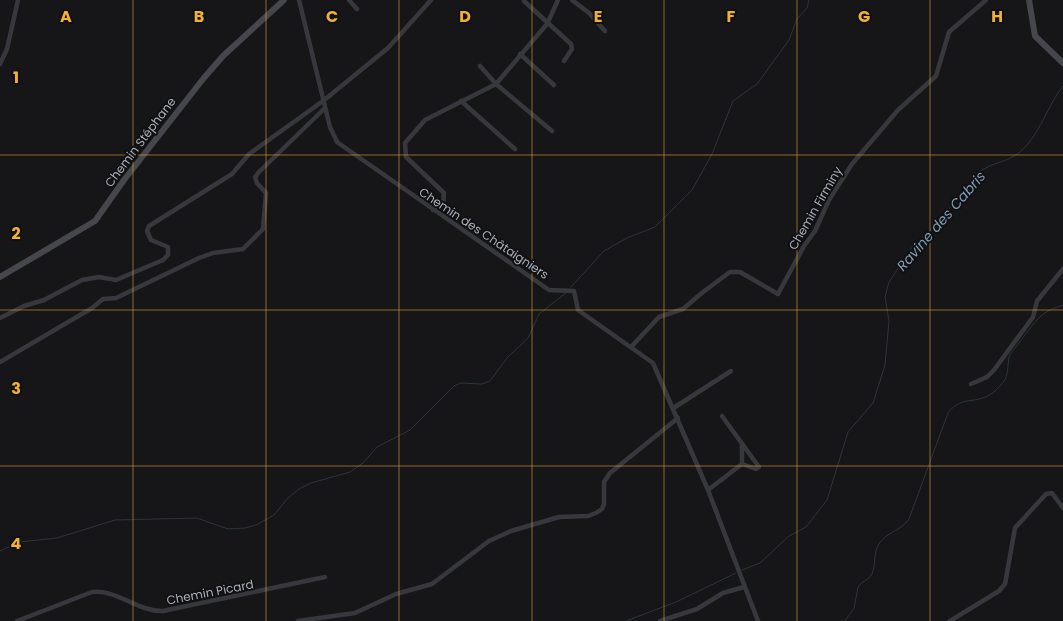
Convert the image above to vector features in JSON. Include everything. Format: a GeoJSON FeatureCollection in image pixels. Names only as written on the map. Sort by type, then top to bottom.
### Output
{"type":"FeatureCollection","features":[{"type":"Feature","properties":{"kind":"main road","name":"Chemin Stéphane"},"geometry":{"type":"LineString","coordinates":[[0,278],[96,221],[124,180],[203,79],[223,56],[284,0]]}},
{"type":"Feature","properties":{"kind":"main road"},"geometry":{"type":"LineString","coordinates":[[1029,0],[1035,36],[1063,63]]}},
{"type":"Feature","properties":{"kind":"street"},"geometry":{"type":"LineString","coordinates":[[0,64],[7,49],[18,0]]}},
{"type":"Feature","properties":{"kind":"street","name":"Chemin des Châtaigniers"},"geometry":{"type":"LineString","coordinates":[[299,0],[325,108],[336,142],[549,290],[574,291],[578,310],[653,363],[674,407],[708,490],[758,621]]}},
{"type":"Feature","properties":{"kind":"street"},"geometry":{"type":"LineString","coordinates":[[349,0],[357,9]]}},
{"type":"Feature","properties":{"kind":"street"},"geometry":{"type":"LineString","coordinates":[[0,318],[50,298],[82,280],[99,277],[116,280],[160,262],[168,255],[168,247],[151,240],[147,231],[149,226],[232,174],[249,154],[324,101],[388,48],[432,0]]}},
{"type":"Feature","properties":{"kind":"street"},"geometry":{"type":"LineString","coordinates":[[433,210],[443,204],[444,193],[406,157],[405,142],[425,120],[496,84],[547,24],[558,0]]}},
{"type":"Feature","properties":{"kind":"street"},"geometry":{"type":"LineString","coordinates":[[572,0],[589,13],[605,31]]}},
{"type":"Feature","properties":{"kind":"street","name":"Chemin Firminy"},"geometry":{"type":"LineString","coordinates":[[631,347],[660,317],[683,310],[730,272],[740,272],[778,294],[804,246],[815,232],[829,200],[852,164],[898,110],[936,76],[949,32],[986,0]]}},
{"type":"Feature","properties":{"kind":"street"},"geometry":{"type":"LineString","coordinates":[[524,1],[571,44],[572,49],[564,61]]}},
{"type":"Feature","properties":{"kind":"street"},"geometry":{"type":"LineString","coordinates":[[520,54],[554,85]]}},
{"type":"Feature","properties":{"kind":"street"},"geometry":{"type":"LineString","coordinates":[[480,66],[496,84],[552,131]]}},
{"type":"Feature","properties":{"kind":"street"},"geometry":{"type":"LineString","coordinates":[[461,101],[515,149]]}},
{"type":"Feature","properties":{"kind":"street"},"geometry":{"type":"LineString","coordinates":[[0,362],[92,308],[103,299],[116,298],[166,272],[213,253],[243,250],[263,229],[265,220],[266,193],[257,183],[256,177],[325,108]]}},
{"type":"Feature","properties":{"kind":"street"},"geometry":{"type":"LineString","coordinates":[[160,262],[166,272]]}},
{"type":"Feature","properties":{"kind":"street"},"geometry":{"type":"LineString","coordinates":[[971,384],[987,377],[994,370],[1033,317],[1037,301],[1063,269]]}},
{"type":"Feature","properties":{"kind":"street"},"geometry":{"type":"LineString","coordinates":[[674,407],[731,372]]}},
{"type":"Feature","properties":{"kind":"street"},"geometry":{"type":"LineString","coordinates":[[722,416],[759,467],[756,469],[742,464]]}},
{"type":"Feature","properties":{"kind":"street"},"geometry":{"type":"LineString","coordinates":[[298,621],[355,613],[396,594],[432,584],[489,541],[510,531],[559,517],[588,516],[596,513],[602,509],[604,504],[604,482],[610,473],[678,418]]}},
{"type":"Feature","properties":{"kind":"street"},"geometry":{"type":"LineString","coordinates":[[742,444],[742,464]]}},
{"type":"Feature","properties":{"kind":"street"},"geometry":{"type":"LineString","coordinates":[[708,490],[742,464]]}},
{"type":"Feature","properties":{"kind":"street"},"geometry":{"type":"LineString","coordinates":[[950,621],[999,591],[1005,584],[1015,528],[1041,499],[1046,494],[1052,493],[1063,508]]}},
{"type":"Feature","properties":{"kind":"street","name":"Chemin Picard"},"geometry":{"type":"LineString","coordinates":[[17,621],[92,592],[103,592],[146,609],[163,611],[325,577]]}},
{"type":"Feature","properties":{"kind":"street"},"geometry":{"type":"LineString","coordinates":[[660,621],[697,609],[724,593],[744,587]]}},
{"type":"Feature","properties":{"kind":"waterway"},"geometry":{"type":"LineString","coordinates":[[571,287],[604,251],[627,238],[655,227],[692,190],[712,154],[733,101],[757,84],[789,40],[797,19],[807,8],[809,0]]}},
{"type":"Feature","properties":{"kind":"waterway","name":"Ravine des Cabris"},"geometry":{"type":"LineString","coordinates":[[742,570],[760,563],[789,536],[806,527],[827,500],[848,432],[873,403],[885,365],[889,321],[885,297],[889,282],[913,246],[937,224],[978,173],[983,169],[1015,156],[1027,145],[1063,86]]}},
{"type":"Feature","properties":{"kind":"waterway"},"geometry":{"type":"LineString","coordinates":[[0,551],[19,542],[57,538],[115,520],[197,518],[228,529],[256,525],[274,515],[288,498],[299,489],[311,483],[350,472],[363,463],[377,447],[410,430],[454,386],[461,383],[482,384],[490,381],[507,358],[528,338],[539,314],[567,292]]}},
{"type":"Feature","properties":{"kind":"waterway"},"geometry":{"type":"LineString","coordinates":[[845,621],[854,608],[858,587],[872,574],[879,544],[909,519],[948,413],[960,403],[986,397],[993,393],[1003,383],[1010,355],[1028,331],[1044,313],[1063,305]]}},
{"type":"Feature","properties":{"kind":"waterway","name":"Ravine des Cabris"},"geometry":{"type":"LineString","coordinates":[[626,621],[676,602],[736,573]]}}]}
